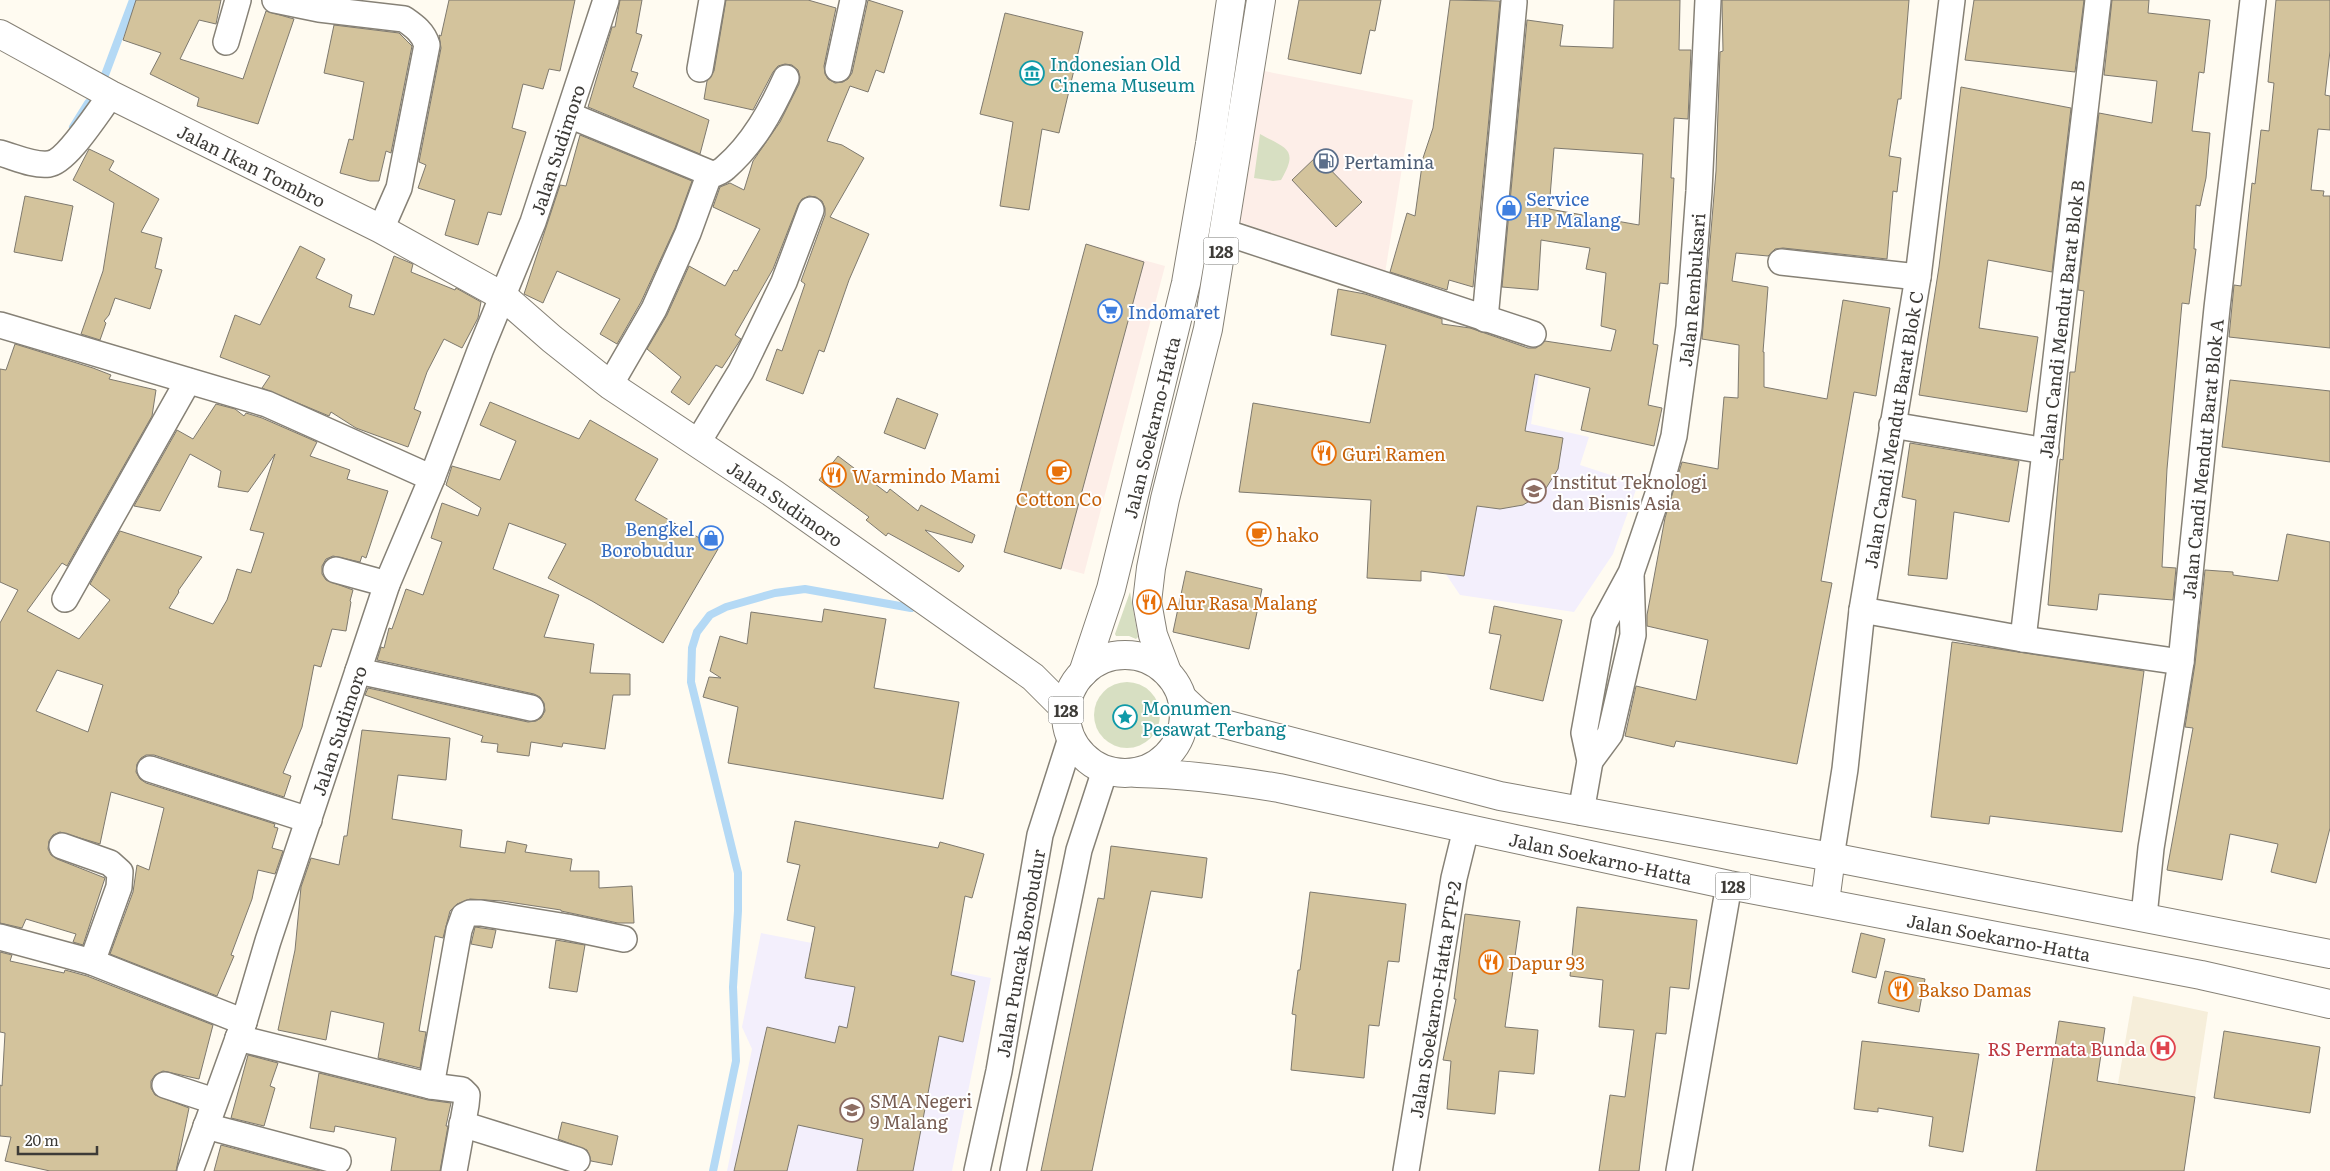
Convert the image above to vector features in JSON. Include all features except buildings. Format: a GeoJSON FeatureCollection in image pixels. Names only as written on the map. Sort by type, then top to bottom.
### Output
{"type":"FeatureCollection","features":[{"type":"Feature","properties":{"kind":"main road","name":"Jalan Soekarno-Hatta"},"geometry":{"type":"LineString","coordinates":[[1083,673],[1111,589],[1186,283],[1210,144],[1231,0]]}},
{"type":"Feature","properties":{"kind":"main road","name":"Jalan Soekarno-Hatta"},"geometry":{"type":"LineString","coordinates":[[1136,773],[1152,767],[1165,758],[1176,745],[1184,719],[1182,698],[1178,687],[1167,672],[1153,635],[1148,602],[1151,568],[1165,499],[1208,329],[1261,0]]}},
{"type":"Feature","properties":{"kind":"main road","name":"Jalan Ikan Tombro"},"geometry":{"type":"LineString","coordinates":[[0,34],[111,95],[382,229],[504,297]]}},
{"type":"Feature","properties":{"kind":"main road","name":"Jalan Sudimoro"},"geometry":{"type":"LineString","coordinates":[[504,297],[552,339],[610,385],[698,442],[1033,677],[1066,710]]}},
{"type":"Feature","properties":{"kind":"main road","name":"Jalan Soekarno-Hatta"},"geometry":{"type":"LineString","coordinates":[[1167,672],[1154,663],[1140,657],[1125,655],[1109,657],[1095,663],[1083,673],[1071,690],[1066,710],[1071,738],[1084,757],[1104,770],[1120,774],[1178,774],[1219,778],[1279,788],[1729,885],[2201,975],[2330,1004]]}},
{"type":"Feature","properties":{"kind":"main road","name":"Jalan Soekarno-Hatta"},"geometry":{"type":"LineString","coordinates":[[1182,698],[1198,713],[1213,721],[1500,796],[2144,916],[2330,954]]}},
{"type":"Feature","properties":{"kind":"main road"},"geometry":{"type":"LineString","coordinates":[[1825,902],[1831,857]]}},
{"type":"Feature","properties":{"kind":"street"},"geometry":{"type":"LineString","coordinates":[[226,42],[238,0]]}},
{"type":"Feature","properties":{"kind":"street"},"geometry":{"type":"LineString","coordinates":[[275,0],[319,9],[404,19],[415,26],[425,39],[427,45],[399,188],[382,229]]}},
{"type":"Feature","properties":{"kind":"street","name":"Jalan Sudimoro"},"geometry":{"type":"LineString","coordinates":[[190,1171],[241,1030],[268,941],[387,584],[432,478],[480,351],[504,297],[533,222],[570,115],[606,0]]}},
{"type":"Feature","properties":{"kind":"street"},"geometry":{"type":"LineString","coordinates":[[700,69],[712,0]]}},
{"type":"Feature","properties":{"kind":"street"},"geometry":{"type":"LineString","coordinates":[[838,69],[853,0]]}},
{"type":"Feature","properties":{"kind":"street","name":"Jalan Rembuksari"},"geometry":{"type":"LineString","coordinates":[[1581,812],[1590,761],[1584,733],[1604,623],[1631,573],[1658,494],[1674,436],[1689,327],[1700,190],[1708,0]]}},
{"type":"Feature","properties":{"kind":"street","name":"Jalan Candi Mendut Barat Blok C"},"geometry":{"type":"LineString","coordinates":[[1831,857],[1845,769],[1862,610],[1918,278],[1952,0]]}},
{"type":"Feature","properties":{"kind":"street","name":"Jalan Candi Mendut Barat Blok B"},"geometry":{"type":"LineString","coordinates":[[2022,638],[2046,451],[2098,0]]}},
{"type":"Feature","properties":{"kind":"street","name":"Jalan Candi Mendut Barat Blok A"},"geometry":{"type":"LineString","coordinates":[[2144,916],[2151,848],[2182,662],[2217,308],[2254,0]]}},
{"type":"Feature","properties":{"kind":"street"},"geometry":{"type":"LineString","coordinates":[[1485,319],[1514,2]]}},
{"type":"Feature","properties":{"kind":"street"},"geometry":{"type":"LineString","coordinates":[[610,385],[654,308],[688,233],[708,178],[712,174],[723,170],[752,138],[772,109],[786,78]]}},
{"type":"Feature","properties":{"kind":"street"},"geometry":{"type":"LineString","coordinates":[[0,153],[36,163],[51,164],[69,151],[111,95]]}},
{"type":"Feature","properties":{"kind":"street"},"geometry":{"type":"LineString","coordinates":[[570,115],[712,174]]}},
{"type":"Feature","properties":{"kind":"street"},"geometry":{"type":"LineString","coordinates":[[698,442],[741,371],[784,282],[811,210]]}},
{"type":"Feature","properties":{"kind":"street"},"geometry":{"type":"LineString","coordinates":[[1224,232],[1534,334]]}},
{"type":"Feature","properties":{"kind":"street"},"geometry":{"type":"LineString","coordinates":[[1781,262],[1918,278]]}},
{"type":"Feature","properties":{"kind":"street"},"geometry":{"type":"LineString","coordinates":[[0,325],[257,402],[432,478]]}},
{"type":"Feature","properties":{"kind":"street"},"geometry":{"type":"LineString","coordinates":[[65,599],[188,381]]}},
{"type":"Feature","properties":{"kind":"street"},"geometry":{"type":"LineString","coordinates":[[1892,425],[2046,451]]}},
{"type":"Feature","properties":{"kind":"street"},"geometry":{"type":"LineString","coordinates":[[336,570],[387,584]]}},
{"type":"Feature","properties":{"kind":"street"},"geometry":{"type":"LineString","coordinates":[[1862,610],[2022,638],[2182,662]]}},
{"type":"Feature","properties":{"kind":"street"},"geometry":{"type":"LineString","coordinates":[[358,671],[531,708]]}},
{"type":"Feature","properties":{"kind":"street","name":"Jalan Puncak Borobudur"},"geometry":{"type":"LineString","coordinates":[[977,1171],[999,1072],[1040,835],[1071,738]]}},
{"type":"Feature","properties":{"kind":"street"},"geometry":{"type":"LineString","coordinates":[[150,769],[309,820]]}},
{"type":"Feature","properties":{"kind":"street","name":"Jalan Puncak Borobudur"},"geometry":{"type":"LineString","coordinates":[[1014,1171],[1079,850],[1104,770]]}},
{"type":"Feature","properties":{"kind":"street","name":"Jalan Soekarno-Hatta PTP-2"},"geometry":{"type":"LineString","coordinates":[[1406,1171],[1454,878],[1466,829]]}},
{"type":"Feature","properties":{"kind":"street"},"geometry":{"type":"LineString","coordinates":[[62,846],[110,863],[120,872],[119,887],[92,962]]}},
{"type":"Feature","properties":{"kind":"street"},"geometry":{"type":"LineString","coordinates":[[1679,1171],[1729,885]]}},
{"type":"Feature","properties":{"kind":"street"},"geometry":{"type":"LineString","coordinates":[[431,1086],[459,930],[464,916],[470,913],[481,913],[567,926],[624,939]]}},
{"type":"Feature","properties":{"kind":"street"},"geometry":{"type":"LineString","coordinates":[[0,937],[92,962],[241,1030],[431,1086],[465,1092],[467,1095],[454,1171]]}},
{"type":"Feature","properties":{"kind":"street"},"geometry":{"type":"LineString","coordinates":[[999,1072],[1032,1078]]}},
{"type":"Feature","properties":{"kind":"street"},"geometry":{"type":"LineString","coordinates":[[165,1085],[214,1101]]}},
{"type":"Feature","properties":{"kind":"street"},"geometry":{"type":"LineString","coordinates":[[462,1124],[578,1160]]}},
{"type":"Feature","properties":{"kind":"street"},"geometry":{"type":"LineString","coordinates":[[206,1126],[338,1161]]}},
{"type":"Feature","properties":{"kind":"shaded area","name":"Pertamina"},"geometry":{"type":"Polygon","coordinates":[[[1264,71],[1413,100],[1385,273],[1240,222],[1264,71]]]}},
{"type":"Feature","properties":{"kind":"shaded area"},"geometry":{"type":"Polygon","coordinates":[[[1086,244],[1165,266],[1084,574],[1004,552],[1086,244]]]}},
{"type":"Feature","properties":{"kind":"shaded area","name":"Institut Teknologi dan Bisnis Asia"},"geometry":{"type":"Polygon","coordinates":[[[1490,361],[1539,375],[1531,424],[1589,437],[1580,465],[1638,484],[1613,554],[1574,612],[1460,595],[1433,555],[1490,361]]]}},
{"type":"Feature","properties":{"kind":"shaded area","name":"SMA Negeri 9 Malang"},"geometry":{"type":"Polygon","coordinates":[[[761,933],[991,978],[952,1171],[727,1171],[752,1049],[742,1027],[761,933]]]}},
{"type":"Feature","properties":{"kind":"shaded area","name":"RS Permata Bunda"},"geometry":{"type":"Polygon","coordinates":[[[2133,996],[2208,1012],[2184,1171],[2103,1171],[2133,996]]]}},
{"type":"Feature","properties":{"kind":"green space"},"geometry":{"type":"Polygon","coordinates":[[[1260,134],[1287,151],[1289,162],[1281,180],[1273,181],[1254,178],[1260,134]]]}},
{"type":"Feature","properties":{"kind":"green space"},"geometry":{"type":"Polygon","coordinates":[[[1130,592],[1138,637],[1136,639],[1129,636],[1116,636],[1115,634],[1130,592]]]}},
{"type":"Feature","properties":{"kind":"green space"},"geometry":{"type":"Polygon","coordinates":[[[1127,682],[1140,685],[1150,692],[1157,702],[1160,715],[1157,728],[1150,738],[1140,745],[1127,748],[1114,745],[1104,738],[1097,728],[1094,715],[1097,702],[1104,692],[1114,685],[1127,682]]]}},
{"type":"Feature","properties":{"kind":"waterway"},"geometry":{"type":"LineString","coordinates":[[102,83],[133,0]]}},
{"type":"Feature","properties":{"kind":"waterway"},"geometry":{"type":"LineString","coordinates":[[73,127],[88,103]]}},
{"type":"Feature","properties":{"kind":"waterway"},"geometry":{"type":"LineString","coordinates":[[713,1171],[736,1061],[733,987],[738,911],[738,873],[691,682],[692,648],[697,632],[710,615],[726,607],[775,593],[805,589],[911,608]]}},
{"type":"Feature","properties":{"kind":"place","name":"Indonesian Old Cinema Museum"},"geometry":{"type":"Point","coordinates":[1032,73]}},
{"type":"Feature","properties":{"kind":"place","name":"Pertamina"},"geometry":{"type":"Point","coordinates":[1326,161]}},
{"type":"Feature","properties":{"kind":"place","name":"Service HP Malang"},"geometry":{"type":"Point","coordinates":[1509,208]}},
{"type":"Feature","properties":{"kind":"place","name":"Indomaret"},"geometry":{"type":"Point","coordinates":[1110,311]}},
{"type":"Feature","properties":{"kind":"place","name":"Guri Ramen"},"geometry":{"type":"Point","coordinates":[1324,453]}},
{"type":"Feature","properties":{"kind":"place","name":"Cotton Co"},"geometry":{"type":"Point","coordinates":[1059,472]}},
{"type":"Feature","properties":{"kind":"place","name":"Warmindo Mami"},"geometry":{"type":"Point","coordinates":[834,475]}},
{"type":"Feature","properties":{"kind":"place","name":"Institut Teknologi dan Bisnis Asia"},"geometry":{"type":"Point","coordinates":[1534,491]}},
{"type":"Feature","properties":{"kind":"place","name":"hako"},"geometry":{"type":"Point","coordinates":[1259,534]}},
{"type":"Feature","properties":{"kind":"place","name":"Bengkel Borobudur"},"geometry":{"type":"Point","coordinates":[711,538]}},
{"type":"Feature","properties":{"kind":"place","name":"Alur Rasa Malang"},"geometry":{"type":"Point","coordinates":[1149,602]}},
{"type":"Feature","properties":{"kind":"place","name":"Monumen Pesawat Terbang"},"geometry":{"type":"Point","coordinates":[1125,717]}},
{"type":"Feature","properties":{"kind":"place","name":"Dapur 93"},"geometry":{"type":"Point","coordinates":[1491,962]}},
{"type":"Feature","properties":{"kind":"place","name":"Bakso Damas"},"geometry":{"type":"Point","coordinates":[1901,989]}},
{"type":"Feature","properties":{"kind":"place","name":"RS Permata Bunda"},"geometry":{"type":"Point","coordinates":[2163,1048]}},
{"type":"Feature","properties":{"kind":"place","name":"SMA Negeri 9 Malang"},"geometry":{"type":"Point","coordinates":[852,1110]}}]}
